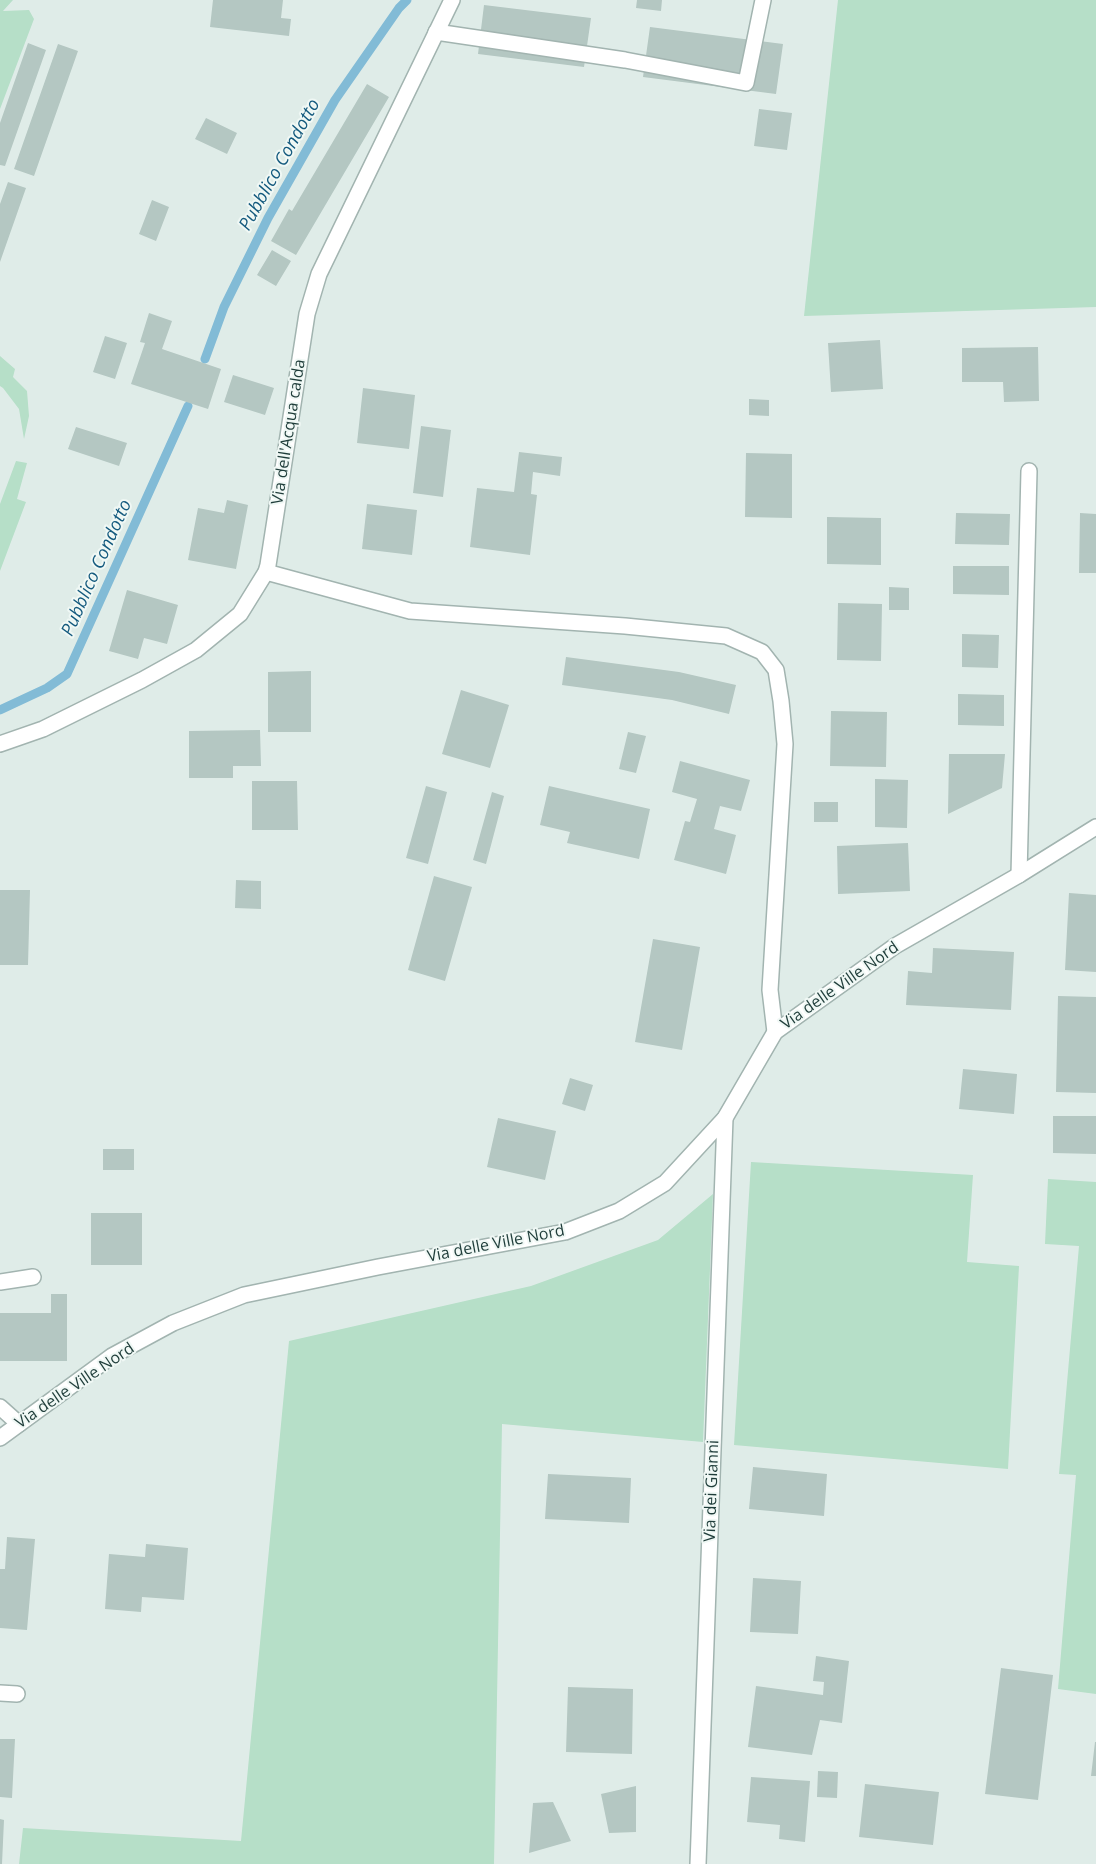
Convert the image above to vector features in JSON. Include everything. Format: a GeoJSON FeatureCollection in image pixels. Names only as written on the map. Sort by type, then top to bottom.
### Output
{"type":"FeatureCollection","features":[{"type":"Feature","properties":{"kind":"street","name":"Via dell'Acqua calda"},"geometry":{"type":"LineString","coordinates":[[0,744],[43,729],[142,680],[196,650],[240,614],[266,572],[307,314],[319,274],[452,0]]}},
{"type":"Feature","properties":{"kind":"street"},"geometry":{"type":"LineString","coordinates":[[436,32],[625,60],[746,84],[762,0]]}},
{"type":"Feature","properties":{"kind":"street"},"geometry":{"type":"LineString","coordinates":[[1019,875],[1029,471]]}},
{"type":"Feature","properties":{"kind":"street"},"geometry":{"type":"LineString","coordinates":[[266,572],[410,611],[625,626],[726,636],[762,652],[776,670],[781,701],[784,744],[770,990],[775,1032]]}},
{"type":"Feature","properties":{"kind":"street","name":"Via delle Ville Nord"},"geometry":{"type":"LineString","coordinates":[[0,1438],[112,1356],[173,1323],[244,1295],[378,1267],[565,1232],[618,1211],[665,1183],[725,1118],[775,1032],[894,946],[1019,875],[1096,827]]}},
{"type":"Feature","properties":{"kind":"street","name":"Via dei Gianni"},"geometry":{"type":"LineString","coordinates":[[698,1864],[725,1118]]}},
{"type":"Feature","properties":{"kind":"street"},"geometry":{"type":"LineString","coordinates":[[0,1282],[33,1277]]}},
{"type":"Feature","properties":{"kind":"street"},"geometry":{"type":"LineString","coordinates":[[0,1407],[19,1424]]}},
{"type":"Feature","properties":{"kind":"street"},"geometry":{"type":"LineString","coordinates":[[0,1693],[17,1694]]}},
{"type":"Feature","properties":{"kind":"green space"},"geometry":{"type":"Polygon","coordinates":[[[0,0],[13,0],[3,11],[29,10],[34,19],[0,109],[0,0]]]}},
{"type":"Feature","properties":{"kind":"green space"},"geometry":{"type":"Polygon","coordinates":[[[838,0],[1096,0],[1096,307],[804,316],[838,0]]]}},
{"type":"Feature","properties":{"kind":"green space"},"geometry":{"type":"Polygon","coordinates":[[[0,356],[15,369],[13,377],[27,391],[29,416],[24,439],[19,409],[0,386],[0,356]]]}},
{"type":"Feature","properties":{"kind":"green space"},"geometry":{"type":"Polygon","coordinates":[[[16,461],[27,463],[17,499],[26,502],[0,571],[0,504],[16,461]]]}},
{"type":"Feature","properties":{"kind":"green space"},"geometry":{"type":"Polygon","coordinates":[[[751,1162],[973,1175],[967,1262],[1019,1266],[1008,1469],[734,1445],[751,1162]]]}},
{"type":"Feature","properties":{"kind":"green space"},"geometry":{"type":"Polygon","coordinates":[[[1048,1179],[1096,1182],[1096,1694],[1058,1689],[1076,1475],[1059,1474],[1079,1246],[1045,1244],[1048,1179]]]}},
{"type":"Feature","properties":{"kind":"green space"},"geometry":{"type":"Polygon","coordinates":[[[713,1194],[703,1442],[502,1424],[494,1864],[19,1864],[23,1828],[241,1841],[289,1341],[531,1286],[658,1240],[713,1194]]]}},
{"type":"Feature","properties":{"kind":"building"},"geometry":{"type":"Polygon","coordinates":[[[213,0],[283,0],[281,18],[291,19],[289,36],[210,27],[213,0]]]}},
{"type":"Feature","properties":{"kind":"building"},"geometry":{"type":"Polygon","coordinates":[[[637,0],[662,0],[661,11],[636,8],[637,0]]]}},
{"type":"Feature","properties":{"kind":"building"},"geometry":{"type":"Polygon","coordinates":[[[484,5],[591,18],[584,67],[478,54],[484,5]]]}},
{"type":"Feature","properties":{"kind":"building"},"geometry":{"type":"Polygon","coordinates":[[[650,27],[783,44],[776,94],[643,77],[650,27]]]}},
{"type":"Feature","properties":{"kind":"building"},"geometry":{"type":"Polygon","coordinates":[[[28,43],[46,50],[5,166],[0,165],[0,123],[28,43]]]}},
{"type":"Feature","properties":{"kind":"building"},"geometry":{"type":"Polygon","coordinates":[[[58,44],[78,51],[34,176],[14,169],[58,44]]]}},
{"type":"Feature","properties":{"kind":"building"},"geometry":{"type":"Polygon","coordinates":[[[367,84],[389,97],[296,255],[271,241],[289,209],[292,211],[367,84]]]}},
{"type":"Feature","properties":{"kind":"building"},"geometry":{"type":"Polygon","coordinates":[[[759,109],[792,113],[787,150],[754,146],[759,109]]]}},
{"type":"Feature","properties":{"kind":"building"},"geometry":{"type":"Polygon","coordinates":[[[206,118],[237,133],[227,154],[195,139],[206,118]]]}},
{"type":"Feature","properties":{"kind":"building"},"geometry":{"type":"Polygon","coordinates":[[[8,182],[26,188],[0,262],[0,204],[8,182]]]}},
{"type":"Feature","properties":{"kind":"building"},"geometry":{"type":"Polygon","coordinates":[[[152,200],[169,207],[156,241],[139,234],[152,200]]]}},
{"type":"Feature","properties":{"kind":"building"},"geometry":{"type":"Polygon","coordinates":[[[272,250],[291,261],[276,286],[257,275],[272,250]]]}},
{"type":"Feature","properties":{"kind":"building"},"geometry":{"type":"Polygon","coordinates":[[[149,313],[172,321],[162,349],[221,369],[208,409],[131,384],[145,343],[140,342],[149,313]]]}},
{"type":"Feature","properties":{"kind":"building"},"geometry":{"type":"Polygon","coordinates":[[[105,336],[127,343],[115,379],[93,372],[105,336]]]}},
{"type":"Feature","properties":{"kind":"building"},"geometry":{"type":"Polygon","coordinates":[[[880,340],[883,389],[831,392],[828,343],[880,340]]]}},
{"type":"Feature","properties":{"kind":"building"},"geometry":{"type":"Polygon","coordinates":[[[1038,347],[1039,401],[1004,402],[1003,382],[962,382],[962,348],[1038,347]]]}},
{"type":"Feature","properties":{"kind":"building"},"geometry":{"type":"Polygon","coordinates":[[[233,375],[274,388],[265,415],[224,402],[233,375]]]}},
{"type":"Feature","properties":{"kind":"building"},"geometry":{"type":"Polygon","coordinates":[[[363,388],[415,395],[409,449],[357,443],[363,388]]]}},
{"type":"Feature","properties":{"kind":"building"},"geometry":{"type":"Polygon","coordinates":[[[749,399],[769,400],[769,416],[749,415],[749,399]]]}},
{"type":"Feature","properties":{"kind":"building"},"geometry":{"type":"Polygon","coordinates":[[[421,426],[451,430],[443,497],[413,493],[421,426]]]}},
{"type":"Feature","properties":{"kind":"building"},"geometry":{"type":"Polygon","coordinates":[[[76,427],[127,443],[119,466],[68,449],[76,427]]]}},
{"type":"Feature","properties":{"kind":"building"},"geometry":{"type":"Polygon","coordinates":[[[519,452],[562,457],[560,476],[533,472],[531,494],[537,495],[530,555],[470,547],[477,488],[514,492],[519,452]]]}},
{"type":"Feature","properties":{"kind":"building"},"geometry":{"type":"Polygon","coordinates":[[[746,453],[792,454],[792,518],[745,517],[746,453]]]}},
{"type":"Feature","properties":{"kind":"building"},"geometry":{"type":"Polygon","coordinates":[[[227,500],[248,505],[236,569],[188,560],[198,508],[224,513],[227,500]]]}},
{"type":"Feature","properties":{"kind":"building"},"geometry":{"type":"Polygon","coordinates":[[[367,504],[417,510],[412,555],[362,549],[367,504]]]}},
{"type":"Feature","properties":{"kind":"building"},"geometry":{"type":"Polygon","coordinates":[[[956,513],[1010,514],[1009,545],[955,544],[956,513]]]}},
{"type":"Feature","properties":{"kind":"building"},"geometry":{"type":"Polygon","coordinates":[[[1080,513],[1096,514],[1096,573],[1079,573],[1080,513]]]}},
{"type":"Feature","properties":{"kind":"building"},"geometry":{"type":"Polygon","coordinates":[[[827,517],[881,518],[881,565],[827,564],[827,517]]]}},
{"type":"Feature","properties":{"kind":"building"},"geometry":{"type":"Polygon","coordinates":[[[953,566],[1009,566],[1009,595],[953,594],[953,566]]]}},
{"type":"Feature","properties":{"kind":"building"},"geometry":{"type":"Polygon","coordinates":[[[889,587],[909,588],[909,610],[889,610],[889,587]]]}},
{"type":"Feature","properties":{"kind":"building"},"geometry":{"type":"Polygon","coordinates":[[[127,590],[178,605],[167,644],[144,638],[138,659],[109,651],[127,590]]]}},
{"type":"Feature","properties":{"kind":"building"},"geometry":{"type":"Polygon","coordinates":[[[838,603],[882,604],[881,661],[837,660],[838,603]]]}},
{"type":"Feature","properties":{"kind":"building"},"geometry":{"type":"Polygon","coordinates":[[[962,634],[999,635],[998,668],[962,667],[962,634]]]}},
{"type":"Feature","properties":{"kind":"building"},"geometry":{"type":"Polygon","coordinates":[[[566,657],[679,672],[736,685],[729,714],[672,700],[562,685],[566,657]]]}},
{"type":"Feature","properties":{"kind":"building"},"geometry":{"type":"Polygon","coordinates":[[[311,671],[311,732],[268,732],[268,672],[311,671]]]}},
{"type":"Feature","properties":{"kind":"building"},"geometry":{"type":"Polygon","coordinates":[[[461,690],[509,705],[490,768],[442,754],[461,690]]]}},
{"type":"Feature","properties":{"kind":"building"},"geometry":{"type":"Polygon","coordinates":[[[958,694],[1004,695],[1004,726],[958,725],[958,694]]]}},
{"type":"Feature","properties":{"kind":"building"},"geometry":{"type":"Polygon","coordinates":[[[831,711],[887,712],[886,767],[830,766],[831,711]]]}},
{"type":"Feature","properties":{"kind":"building"},"geometry":{"type":"Polygon","coordinates":[[[260,730],[261,766],[233,766],[233,778],[189,778],[189,731],[260,730]]]}},
{"type":"Feature","properties":{"kind":"building"},"geometry":{"type":"Polygon","coordinates":[[[628,732],[646,736],[636,773],[619,769],[628,732]]]}},
{"type":"Feature","properties":{"kind":"building"},"geometry":{"type":"Polygon","coordinates":[[[949,754],[1005,754],[1002,788],[948,814],[949,754]]]}},
{"type":"Feature","properties":{"kind":"building"},"geometry":{"type":"Polygon","coordinates":[[[680,761],[750,780],[741,811],[720,806],[714,829],[736,835],[726,874],[674,860],[685,821],[690,822],[697,799],[672,792],[680,761]]]}},
{"type":"Feature","properties":{"kind":"building"},"geometry":{"type":"Polygon","coordinates":[[[875,779],[908,780],[907,828],[875,827],[875,779]]]}},
{"type":"Feature","properties":{"kind":"building"},"geometry":{"type":"Polygon","coordinates":[[[252,781],[297,781],[298,830],[252,830],[252,781]]]}},
{"type":"Feature","properties":{"kind":"building"},"geometry":{"type":"Polygon","coordinates":[[[426,786],[447,792],[428,864],[406,858],[426,786]]]}},
{"type":"Feature","properties":{"kind":"building"},"geometry":{"type":"Polygon","coordinates":[[[549,786],[650,809],[639,859],[567,843],[570,832],[540,825],[549,786]]]}},
{"type":"Feature","properties":{"kind":"building"},"geometry":{"type":"Polygon","coordinates":[[[492,792],[504,796],[486,864],[473,860],[492,792]]]}},
{"type":"Feature","properties":{"kind":"building"},"geometry":{"type":"Polygon","coordinates":[[[814,802],[838,802],[838,822],[814,822],[814,802]]]}},
{"type":"Feature","properties":{"kind":"building"},"geometry":{"type":"Polygon","coordinates":[[[908,843],[910,891],[838,894],[837,846],[908,843]]]}},
{"type":"Feature","properties":{"kind":"building"},"geometry":{"type":"Polygon","coordinates":[[[434,876],[472,887],[445,981],[408,970],[434,876]]]}},
{"type":"Feature","properties":{"kind":"building"},"geometry":{"type":"Polygon","coordinates":[[[236,880],[261,881],[261,909],[235,908],[236,880]]]}},
{"type":"Feature","properties":{"kind":"building"},"geometry":{"type":"Polygon","coordinates":[[[0,890],[30,890],[28,965],[0,965],[0,890]]]}},
{"type":"Feature","properties":{"kind":"building"},"geometry":{"type":"Polygon","coordinates":[[[1069,893],[1096,895],[1096,972],[1065,970],[1069,893]]]}},
{"type":"Feature","properties":{"kind":"building"},"geometry":{"type":"Polygon","coordinates":[[[653,939],[700,947],[682,1050],[635,1042],[653,939]]]}},
{"type":"Feature","properties":{"kind":"building"},"geometry":{"type":"Polygon","coordinates":[[[933,948],[1014,952],[1011,1010],[906,1005],[908,971],[932,973],[933,948]]]}},
{"type":"Feature","properties":{"kind":"building"},"geometry":{"type":"Polygon","coordinates":[[[1058,996],[1096,997],[1096,1093],[1056,1092],[1058,996]]]}},
{"type":"Feature","properties":{"kind":"building"},"geometry":{"type":"Polygon","coordinates":[[[963,1069],[1017,1074],[1014,1114],[959,1109],[963,1069]]]}},
{"type":"Feature","properties":{"kind":"building"},"geometry":{"type":"Polygon","coordinates":[[[570,1078],[593,1085],[585,1111],[562,1104],[570,1078]]]}},
{"type":"Feature","properties":{"kind":"building"},"geometry":{"type":"Polygon","coordinates":[[[1053,1116],[1096,1116],[1096,1154],[1053,1153],[1053,1116]]]}},
{"type":"Feature","properties":{"kind":"building"},"geometry":{"type":"Polygon","coordinates":[[[498,1118],[556,1131],[545,1180],[487,1167],[498,1118]]]}},
{"type":"Feature","properties":{"kind":"building"},"geometry":{"type":"Polygon","coordinates":[[[103,1149],[134,1149],[134,1170],[103,1170],[103,1149]]]}},
{"type":"Feature","properties":{"kind":"building"},"geometry":{"type":"Polygon","coordinates":[[[91,1213],[142,1213],[142,1265],[91,1265],[91,1213]]]}},
{"type":"Feature","properties":{"kind":"building"},"geometry":{"type":"Polygon","coordinates":[[[51,1294],[67,1294],[67,1361],[0,1361],[0,1313],[51,1313],[51,1294]]]}},
{"type":"Feature","properties":{"kind":"building"},"geometry":{"type":"Polygon","coordinates":[[[753,1467],[827,1474],[824,1516],[749,1509],[753,1467]]]}},
{"type":"Feature","properties":{"kind":"building"},"geometry":{"type":"Polygon","coordinates":[[[548,1474],[631,1478],[629,1523],[545,1519],[548,1474]]]}},
{"type":"Feature","properties":{"kind":"building"},"geometry":{"type":"Polygon","coordinates":[[[7,1537],[35,1539],[27,1630],[0,1628],[0,1569],[5,1569],[7,1537]]]}},
{"type":"Feature","properties":{"kind":"building"},"geometry":{"type":"Polygon","coordinates":[[[146,1544],[188,1548],[184,1600],[142,1597],[141,1612],[105,1609],[109,1554],[145,1557],[146,1544]]]}},
{"type":"Feature","properties":{"kind":"building"},"geometry":{"type":"Polygon","coordinates":[[[753,1578],[801,1581],[798,1634],[750,1632],[753,1578]]]}},
{"type":"Feature","properties":{"kind":"building"},"geometry":{"type":"Polygon","coordinates":[[[816,1656],[849,1661],[842,1723],[820,1720],[812,1755],[748,1747],[756,1686],[823,1695],[824,1682],[813,1681],[816,1656]]]}},
{"type":"Feature","properties":{"kind":"building"},"geometry":{"type":"Polygon","coordinates":[[[1001,1668],[1053,1675],[1038,1800],[985,1794],[1001,1668]]]}},
{"type":"Feature","properties":{"kind":"building"},"geometry":{"type":"Polygon","coordinates":[[[568,1687],[633,1689],[632,1754],[566,1752],[568,1687]]]}},
{"type":"Feature","properties":{"kind":"building"},"geometry":{"type":"Polygon","coordinates":[[[0,1739],[15,1739],[12,1798],[0,1797],[0,1739]]]}},
{"type":"Feature","properties":{"kind":"building"},"geometry":{"type":"Polygon","coordinates":[[[1095,1742],[1096,1776],[1091,1776],[1095,1742]]]}},
{"type":"Feature","properties":{"kind":"building"},"geometry":{"type":"Polygon","coordinates":[[[818,1771],[838,1772],[837,1798],[817,1797],[818,1771]]]}},
{"type":"Feature","properties":{"kind":"building"},"geometry":{"type":"Polygon","coordinates":[[[751,1777],[810,1781],[805,1842],[779,1839],[780,1825],[747,1822],[751,1777]]]}},
{"type":"Feature","properties":{"kind":"building"},"geometry":{"type":"Polygon","coordinates":[[[865,1784],[939,1792],[933,1845],[859,1837],[865,1784]]]}},
{"type":"Feature","properties":{"kind":"building"},"geometry":{"type":"Polygon","coordinates":[[[636,1786],[636,1832],[609,1833],[601,1794],[636,1786]]]}},
{"type":"Feature","properties":{"kind":"building"},"geometry":{"type":"Polygon","coordinates":[[[553,1802],[571,1841],[529,1853],[533,1803],[553,1802]]]}},
{"type":"Feature","properties":{"kind":"building"},"geometry":{"type":"Polygon","coordinates":[[[0,1819],[4,1820],[2,1864],[0,1864],[0,1819]]]}},
{"type":"Feature","properties":{"kind":"waterway","name":"Pubblico Condotto"},"geometry":{"type":"LineString","coordinates":[[205,359],[224,307],[268,218],[335,100],[399,8],[407,0]]}},
{"type":"Feature","properties":{"kind":"waterway","name":"Pubblico Condotto"},"geometry":{"type":"LineString","coordinates":[[0,710],[47,688],[67,674],[188,406]]}}]}
